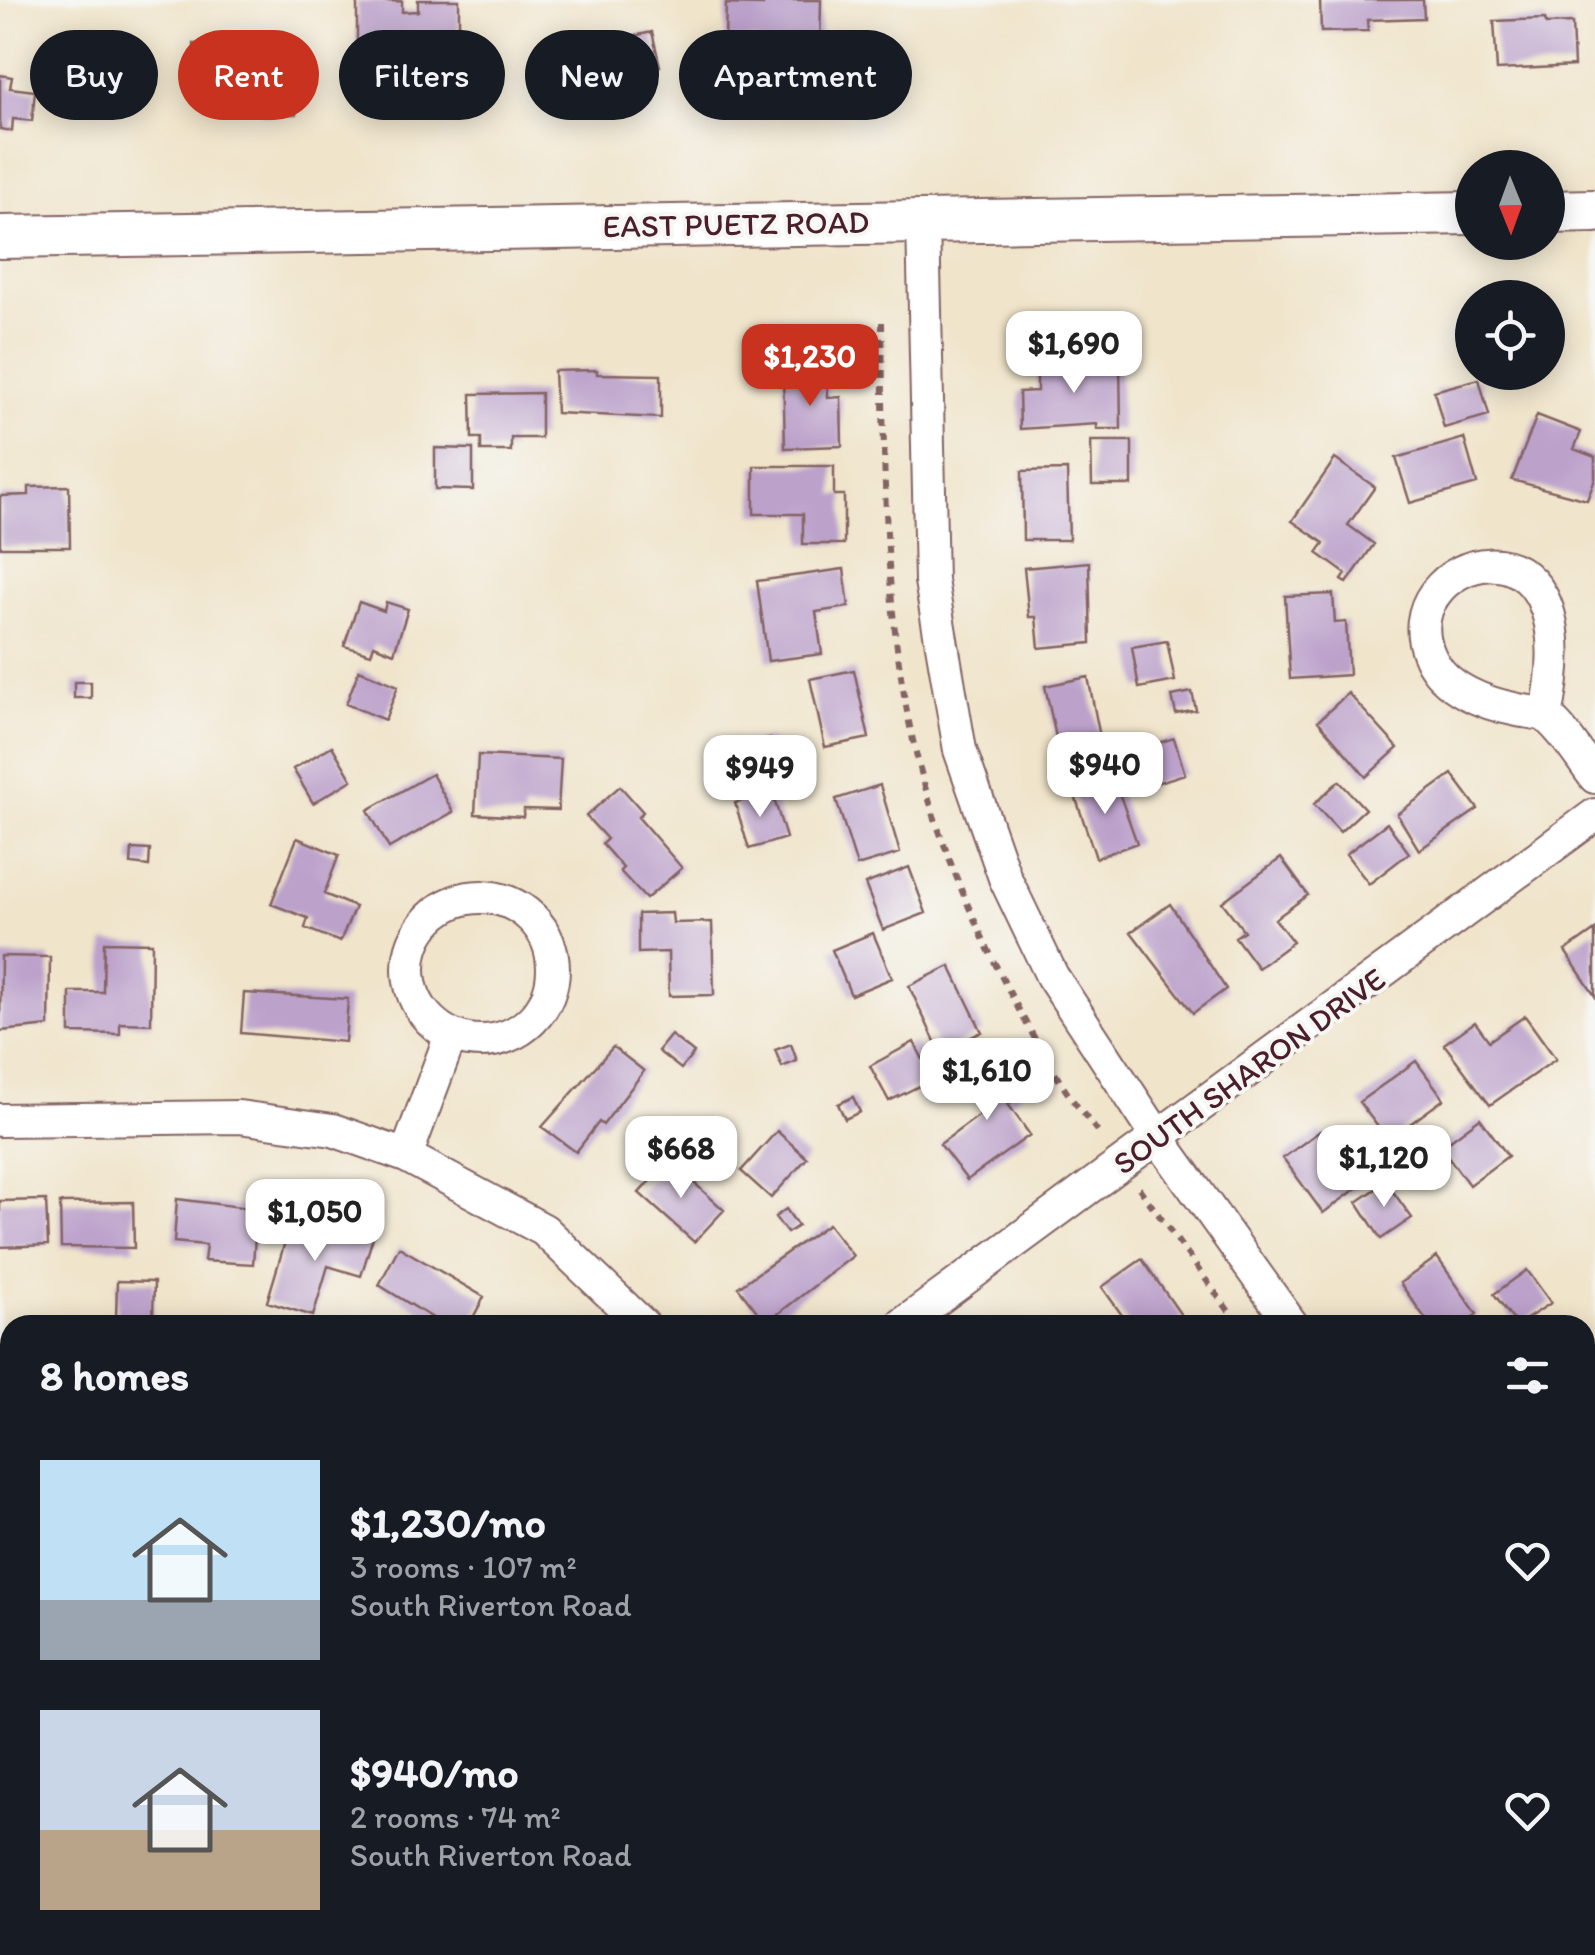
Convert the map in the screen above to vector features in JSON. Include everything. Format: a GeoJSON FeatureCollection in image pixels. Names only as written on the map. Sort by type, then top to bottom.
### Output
{"type":"FeatureCollection","features":[{"type":"Feature","properties":{"kind":"street"},"geometry":{"type":"LineString","coordinates":[[1565,212],[1595,211]]}},
{"type":"Feature","properties":{"kind":"street","name":"EAST PUETZ ROAD"},"geometry":{"type":"LineString","coordinates":[[0,237],[1455,213]]}},
{"type":"Feature","properties":{"kind":"street"},"geometry":{"type":"LineString","coordinates":[[923,220],[931,581],[960,750],[1005,878],[1052,976],[1158,1139],[1285,1315]]}},
{"type":"Feature","properties":{"kind":"street"},"geometry":{"type":"LineString","coordinates":[[1546,716],[1562,653],[1554,596],[1546,583],[1516,568],[1494,564],[1466,569],[1451,578],[1428,612],[1426,643],[1430,657],[1456,687],[1495,706],[1546,716],[1595,777]]}},
{"type":"Feature","properties":{"kind":"street","name":"SOUTH SHARON DRIVE"},"geometry":{"type":"LineString","coordinates":[[916,1315],[1595,815]]}},
{"type":"Feature","properties":{"kind":"street"},"geometry":{"type":"LineString","coordinates":[[479,896],[503,899],[525,910],[541,928],[551,948],[554,972],[549,995],[537,1015],[519,1031],[474,1041],[451,1036],[431,1022],[412,991],[409,954],[418,931],[434,913],[455,900],[479,896]]}},
{"type":"Feature","properties":{"kind":"street"},"geometry":{"type":"LineString","coordinates":[[406,1156],[451,1036]]}},
{"type":"Feature","properties":{"kind":"street"},"geometry":{"type":"LineString","coordinates":[[0,1120],[239,1117],[333,1130],[406,1156],[544,1230],[633,1315]]}},
{"type":"Feature","properties":{"kind":"building"},"geometry":{"type":"Polygon","coordinates":[[[418,0],[459,0],[459,30],[357,30],[357,2],[402,1],[402,12],[418,11],[418,0]]]}},
{"type":"Feature","properties":{"kind":"building"},"geometry":{"type":"Polygon","coordinates":[[[763,0],[821,0],[820,30],[725,30],[726,4],[763,5],[763,0]]]}},
{"type":"Feature","properties":{"kind":"building"},"geometry":{"type":"Polygon","coordinates":[[[1320,0],[1423,0],[1424,18],[1367,20],[1368,31],[1321,32],[1320,0]]]}},
{"type":"Feature","properties":{"kind":"building"},"geometry":{"type":"Polygon","coordinates":[[[1545,19],[1546,24],[1572,23],[1574,66],[1497,70],[1494,21],[1545,19]]]}},
{"type":"Feature","properties":{"kind":"building"},"geometry":{"type":"Polygon","coordinates":[[[0,75],[12,77],[10,88],[30,90],[32,120],[32,121],[13,119],[12,131],[0,129],[0,75]]]}},
{"type":"Feature","properties":{"kind":"building"},"geometry":{"type":"Polygon","coordinates":[[[1120,361],[1121,429],[1097,429],[1097,424],[1020,429],[1019,392],[1037,391],[1037,362],[1120,361]]]}},
{"type":"Feature","properties":{"kind":"building"},"geometry":{"type":"Polygon","coordinates":[[[827,365],[828,398],[841,397],[842,446],[785,448],[783,366],[827,365]]]}},
{"type":"Feature","properties":{"kind":"building"},"geometry":{"type":"Polygon","coordinates":[[[597,370],[597,374],[661,375],[661,418],[556,413],[554,371],[597,370]]]}},
{"type":"Feature","properties":{"kind":"building"},"geometry":{"type":"Polygon","coordinates":[[[1455,385],[1455,390],[1482,390],[1489,415],[1444,428],[1434,391],[1455,385]]]}},
{"type":"Feature","properties":{"kind":"building"},"geometry":{"type":"Polygon","coordinates":[[[541,393],[541,438],[511,438],[511,451],[481,451],[481,438],[472,438],[471,394],[541,393]]]}},
{"type":"Feature","properties":{"kind":"building"},"geometry":{"type":"Polygon","coordinates":[[[1537,415],[1581,432],[1574,449],[1595,457],[1595,479],[1587,500],[1512,480],[1537,415]]]}},
{"type":"Feature","properties":{"kind":"building"},"geometry":{"type":"Polygon","coordinates":[[[1464,438],[1477,484],[1410,503],[1396,458],[1464,438]]]}},
{"type":"Feature","properties":{"kind":"building"},"geometry":{"type":"Polygon","coordinates":[[[1091,441],[1132,441],[1132,485],[1092,485],[1091,441]]]}},
{"type":"Feature","properties":{"kind":"building"},"geometry":{"type":"Polygon","coordinates":[[[435,448],[473,449],[473,490],[435,489],[435,448]]]}},
{"type":"Feature","properties":{"kind":"building"},"geometry":{"type":"Polygon","coordinates":[[[1335,459],[1375,487],[1348,525],[1374,544],[1347,583],[1342,580],[1346,574],[1317,553],[1324,543],[1292,521],[1335,459]]]}},
{"type":"Feature","properties":{"kind":"building"},"geometry":{"type":"Polygon","coordinates":[[[754,466],[834,466],[834,495],[844,495],[844,544],[803,544],[803,514],[754,514],[754,466]]]}},
{"type":"Feature","properties":{"kind":"building"},"geometry":{"type":"Polygon","coordinates":[[[1067,470],[1069,540],[1023,540],[1022,471],[1067,470]]]}},
{"type":"Feature","properties":{"kind":"building"},"geometry":{"type":"Polygon","coordinates":[[[69,486],[70,547],[0,547],[0,496],[29,495],[29,487],[69,486]]]}},
{"type":"Feature","properties":{"kind":"building"},"geometry":{"type":"Polygon","coordinates":[[[1089,562],[1091,643],[1039,648],[1036,617],[1029,617],[1024,568],[1089,562]]]}},
{"type":"Feature","properties":{"kind":"building"},"geometry":{"type":"Polygon","coordinates":[[[844,569],[849,607],[816,612],[822,654],[768,661],[757,581],[844,569]]]}},
{"type":"Feature","properties":{"kind":"building"},"geometry":{"type":"Polygon","coordinates":[[[1333,594],[1335,623],[1346,622],[1349,675],[1290,679],[1285,596],[1333,594]]]}},
{"type":"Feature","properties":{"kind":"building"},"geometry":{"type":"Polygon","coordinates":[[[359,602],[384,611],[386,602],[408,609],[394,653],[374,645],[371,654],[344,646],[359,602]]]}},
{"type":"Feature","properties":{"kind":"building"},"geometry":{"type":"Polygon","coordinates":[[[1167,641],[1175,681],[1139,688],[1132,647],[1167,641]]]}},
{"type":"Feature","properties":{"kind":"building"},"geometry":{"type":"Polygon","coordinates":[[[359,670],[398,686],[385,720],[346,704],[359,670]]]}},
{"type":"Feature","properties":{"kind":"building"},"geometry":{"type":"Polygon","coordinates":[[[854,670],[869,738],[825,747],[810,679],[854,670]]]}},
{"type":"Feature","properties":{"kind":"building"},"geometry":{"type":"Polygon","coordinates":[[[1088,677],[1102,747],[1060,756],[1045,686],[1088,677]]]}},
{"type":"Feature","properties":{"kind":"building"},"geometry":{"type":"Polygon","coordinates":[[[74,682],[91,682],[91,698],[74,698],[74,682]]]}},
{"type":"Feature","properties":{"kind":"building"},"geometry":{"type":"Polygon","coordinates":[[[1192,692],[1196,710],[1176,714],[1172,696],[1192,692]]]}},
{"type":"Feature","properties":{"kind":"building"},"geometry":{"type":"Polygon","coordinates":[[[1348,693],[1398,748],[1366,777],[1318,721],[1348,693]]]}},
{"type":"Feature","properties":{"kind":"building"},"geometry":{"type":"Polygon","coordinates":[[[1174,738],[1185,774],[1150,785],[1139,749],[1174,738]]]}},
{"type":"Feature","properties":{"kind":"building"},"geometry":{"type":"Polygon","coordinates":[[[770,739],[777,776],[730,785],[722,749],[770,739]]]}},
{"type":"Feature","properties":{"kind":"building"},"geometry":{"type":"Polygon","coordinates":[[[332,746],[352,780],[313,803],[293,769],[332,746]]]}},
{"type":"Feature","properties":{"kind":"building"},"geometry":{"type":"Polygon","coordinates":[[[478,755],[561,759],[558,810],[524,809],[523,817],[475,814],[478,755]]]}},
{"type":"Feature","properties":{"kind":"building"},"geometry":{"type":"Polygon","coordinates":[[[432,774],[453,812],[389,848],[368,810],[432,774]]]}},
{"type":"Feature","properties":{"kind":"building"},"geometry":{"type":"Polygon","coordinates":[[[1452,774],[1478,809],[1419,850],[1397,814],[1452,774]]]}},
{"type":"Feature","properties":{"kind":"building"},"geometry":{"type":"Polygon","coordinates":[[[1113,776],[1137,843],[1096,858],[1073,790],[1113,776]]]}},
{"type":"Feature","properties":{"kind":"building"},"geometry":{"type":"Polygon","coordinates":[[[1339,781],[1365,809],[1340,832],[1314,804],[1339,781]]]}},
{"type":"Feature","properties":{"kind":"building"},"geometry":{"type":"Polygon","coordinates":[[[880,785],[900,853],[857,866],[836,799],[880,785]]]}},
{"type":"Feature","properties":{"kind":"building"},"geometry":{"type":"Polygon","coordinates":[[[620,786],[643,812],[638,817],[682,868],[646,899],[620,871],[623,868],[602,844],[607,839],[586,816],[620,786]]]}},
{"type":"Feature","properties":{"kind":"building"},"geometry":{"type":"Polygon","coordinates":[[[772,792],[786,838],[749,849],[735,803],[772,792]]]}},
{"type":"Feature","properties":{"kind":"building"},"geometry":{"type":"Polygon","coordinates":[[[1387,823],[1409,853],[1369,884],[1346,854],[1387,823]]]}},
{"type":"Feature","properties":{"kind":"building"},"geometry":{"type":"Polygon","coordinates":[[[297,838],[339,855],[324,894],[355,907],[340,942],[305,928],[308,918],[271,904],[297,838]]]}},
{"type":"Feature","properties":{"kind":"building"},"geometry":{"type":"Polygon","coordinates":[[[132,849],[150,850],[149,866],[131,864],[132,849]]]}},
{"type":"Feature","properties":{"kind":"building"},"geometry":{"type":"Polygon","coordinates":[[[1281,858],[1308,895],[1275,919],[1293,942],[1258,968],[1235,937],[1244,931],[1222,902],[1281,858]]]}},
{"type":"Feature","properties":{"kind":"building"},"geometry":{"type":"Polygon","coordinates":[[[909,867],[926,913],[883,930],[865,884],[909,867]]]}},
{"type":"Feature","properties":{"kind":"building"},"geometry":{"type":"Polygon","coordinates":[[[1170,904],[1226,989],[1193,1013],[1131,932],[1170,904]]]}},
{"type":"Feature","properties":{"kind":"building"},"geometry":{"type":"Polygon","coordinates":[[[672,913],[673,923],[712,922],[714,995],[669,996],[668,952],[638,953],[638,914],[672,913]]]}},
{"type":"Feature","properties":{"kind":"building"},"geometry":{"type":"Polygon","coordinates":[[[1595,930],[1595,996],[1565,951],[1595,930]]]}},
{"type":"Feature","properties":{"kind":"building"},"geometry":{"type":"Polygon","coordinates":[[[873,933],[892,978],[851,995],[832,950],[873,933]]]}},
{"type":"Feature","properties":{"kind":"building"},"geometry":{"type":"Polygon","coordinates":[[[104,942],[152,943],[151,1024],[120,1023],[120,1034],[70,1033],[70,992],[103,992],[104,942]]]}},
{"type":"Feature","properties":{"kind":"building"},"geometry":{"type":"Polygon","coordinates":[[[1,956],[50,957],[49,1026],[0,1031],[1,956]]]}},
{"type":"Feature","properties":{"kind":"building"},"geometry":{"type":"Polygon","coordinates":[[[950,966],[982,1032],[940,1052],[909,986],[950,966]]]}},
{"type":"Feature","properties":{"kind":"building"},"geometry":{"type":"Polygon","coordinates":[[[244,993],[348,999],[345,1042],[241,1033],[244,993]]]}},
{"type":"Feature","properties":{"kind":"building"},"geometry":{"type":"Polygon","coordinates":[[[1525,1016],[1556,1059],[1490,1105],[1444,1044],[1475,1022],[1489,1041],[1525,1016]]]}},
{"type":"Feature","properties":{"kind":"building"},"geometry":{"type":"Polygon","coordinates":[[[671,1035],[694,1053],[681,1069],[658,1051],[671,1035]]]}},
{"type":"Feature","properties":{"kind":"building"},"geometry":{"type":"Polygon","coordinates":[[[914,1042],[933,1079],[889,1101],[870,1066],[914,1042]]]}},
{"type":"Feature","properties":{"kind":"building"},"geometry":{"type":"Polygon","coordinates":[[[791,1044],[797,1061],[782,1067],[775,1050],[791,1044]]]}},
{"type":"Feature","properties":{"kind":"building"},"geometry":{"type":"Polygon","coordinates":[[[613,1047],[644,1071],[603,1125],[599,1122],[576,1152],[542,1127],[613,1047]]]}},
{"type":"Feature","properties":{"kind":"building"},"geometry":{"type":"Polygon","coordinates":[[[996,1060],[1021,1095],[1008,1104],[1030,1135],[967,1180],[940,1144],[985,1111],[964,1083],[996,1060]]]}},
{"type":"Feature","properties":{"kind":"building"},"geometry":{"type":"Polygon","coordinates":[[[1416,1061],[1444,1099],[1388,1140],[1359,1102],[1416,1061]]]}},
{"type":"Feature","properties":{"kind":"building"},"geometry":{"type":"Polygon","coordinates":[[[853,1097],[860,1112],[845,1119],[838,1104],[853,1097]]]}},
{"type":"Feature","properties":{"kind":"building"},"geometry":{"type":"Polygon","coordinates":[[[1480,1118],[1508,1156],[1469,1185],[1441,1147],[1480,1118]]]}},
{"type":"Feature","properties":{"kind":"building"},"geometry":{"type":"Polygon","coordinates":[[[777,1131],[807,1158],[771,1198],[741,1171],[777,1131]]]}},
{"type":"Feature","properties":{"kind":"building"},"geometry":{"type":"Polygon","coordinates":[[[1320,1131],[1360,1186],[1323,1213],[1283,1158],[1320,1131]]]}},
{"type":"Feature","properties":{"kind":"building"},"geometry":{"type":"Polygon","coordinates":[[[669,1160],[724,1210],[694,1242],[639,1193],[669,1160]]]}},
{"type":"Feature","properties":{"kind":"building"},"geometry":{"type":"Polygon","coordinates":[[[1386,1182],[1412,1218],[1381,1239],[1357,1202],[1386,1182]]]}},
{"type":"Feature","properties":{"kind":"building"},"geometry":{"type":"Polygon","coordinates":[[[177,1199],[257,1209],[253,1264],[204,1261],[206,1245],[174,1242],[177,1199]]]}},
{"type":"Feature","properties":{"kind":"building"},"geometry":{"type":"Polygon","coordinates":[[[46,1200],[48,1245],[0,1247],[0,1201],[46,1200]]]}},
{"type":"Feature","properties":{"kind":"building"},"geometry":{"type":"Polygon","coordinates":[[[133,1202],[134,1248],[61,1247],[60,1203],[133,1202]]]}},
{"type":"Feature","properties":{"kind":"building"},"geometry":{"type":"Polygon","coordinates":[[[786,1209],[798,1226],[787,1233],[775,1217],[786,1209]]]}},
{"type":"Feature","properties":{"kind":"building"},"geometry":{"type":"Polygon","coordinates":[[[291,1222],[321,1232],[324,1222],[373,1237],[361,1276],[328,1266],[313,1315],[267,1302],[291,1222]]]}},
{"type":"Feature","properties":{"kind":"building"},"geometry":{"type":"Polygon","coordinates":[[[828,1224],[853,1256],[776,1315],[760,1315],[738,1287],[828,1224]]]}},
{"type":"Feature","properties":{"kind":"building"},"geometry":{"type":"Polygon","coordinates":[[[399,1247],[484,1297],[474,1315],[428,1315],[379,1285],[399,1247]]]}},
{"type":"Feature","properties":{"kind":"building"},"geometry":{"type":"Polygon","coordinates":[[[1437,1257],[1477,1314],[1423,1315],[1400,1283],[1437,1257]]]}},
{"type":"Feature","properties":{"kind":"building"},"geometry":{"type":"Polygon","coordinates":[[[1142,1259],[1181,1315],[1122,1315],[1102,1287],[1142,1259]]]}},
{"type":"Feature","properties":{"kind":"building"},"geometry":{"type":"Polygon","coordinates":[[[1527,1270],[1551,1303],[1532,1315],[1510,1315],[1494,1294],[1527,1270]]]}},
{"type":"Feature","properties":{"kind":"building"},"geometry":{"type":"Polygon","coordinates":[[[117,1281],[154,1282],[153,1315],[116,1315],[117,1281]]]}}]}
